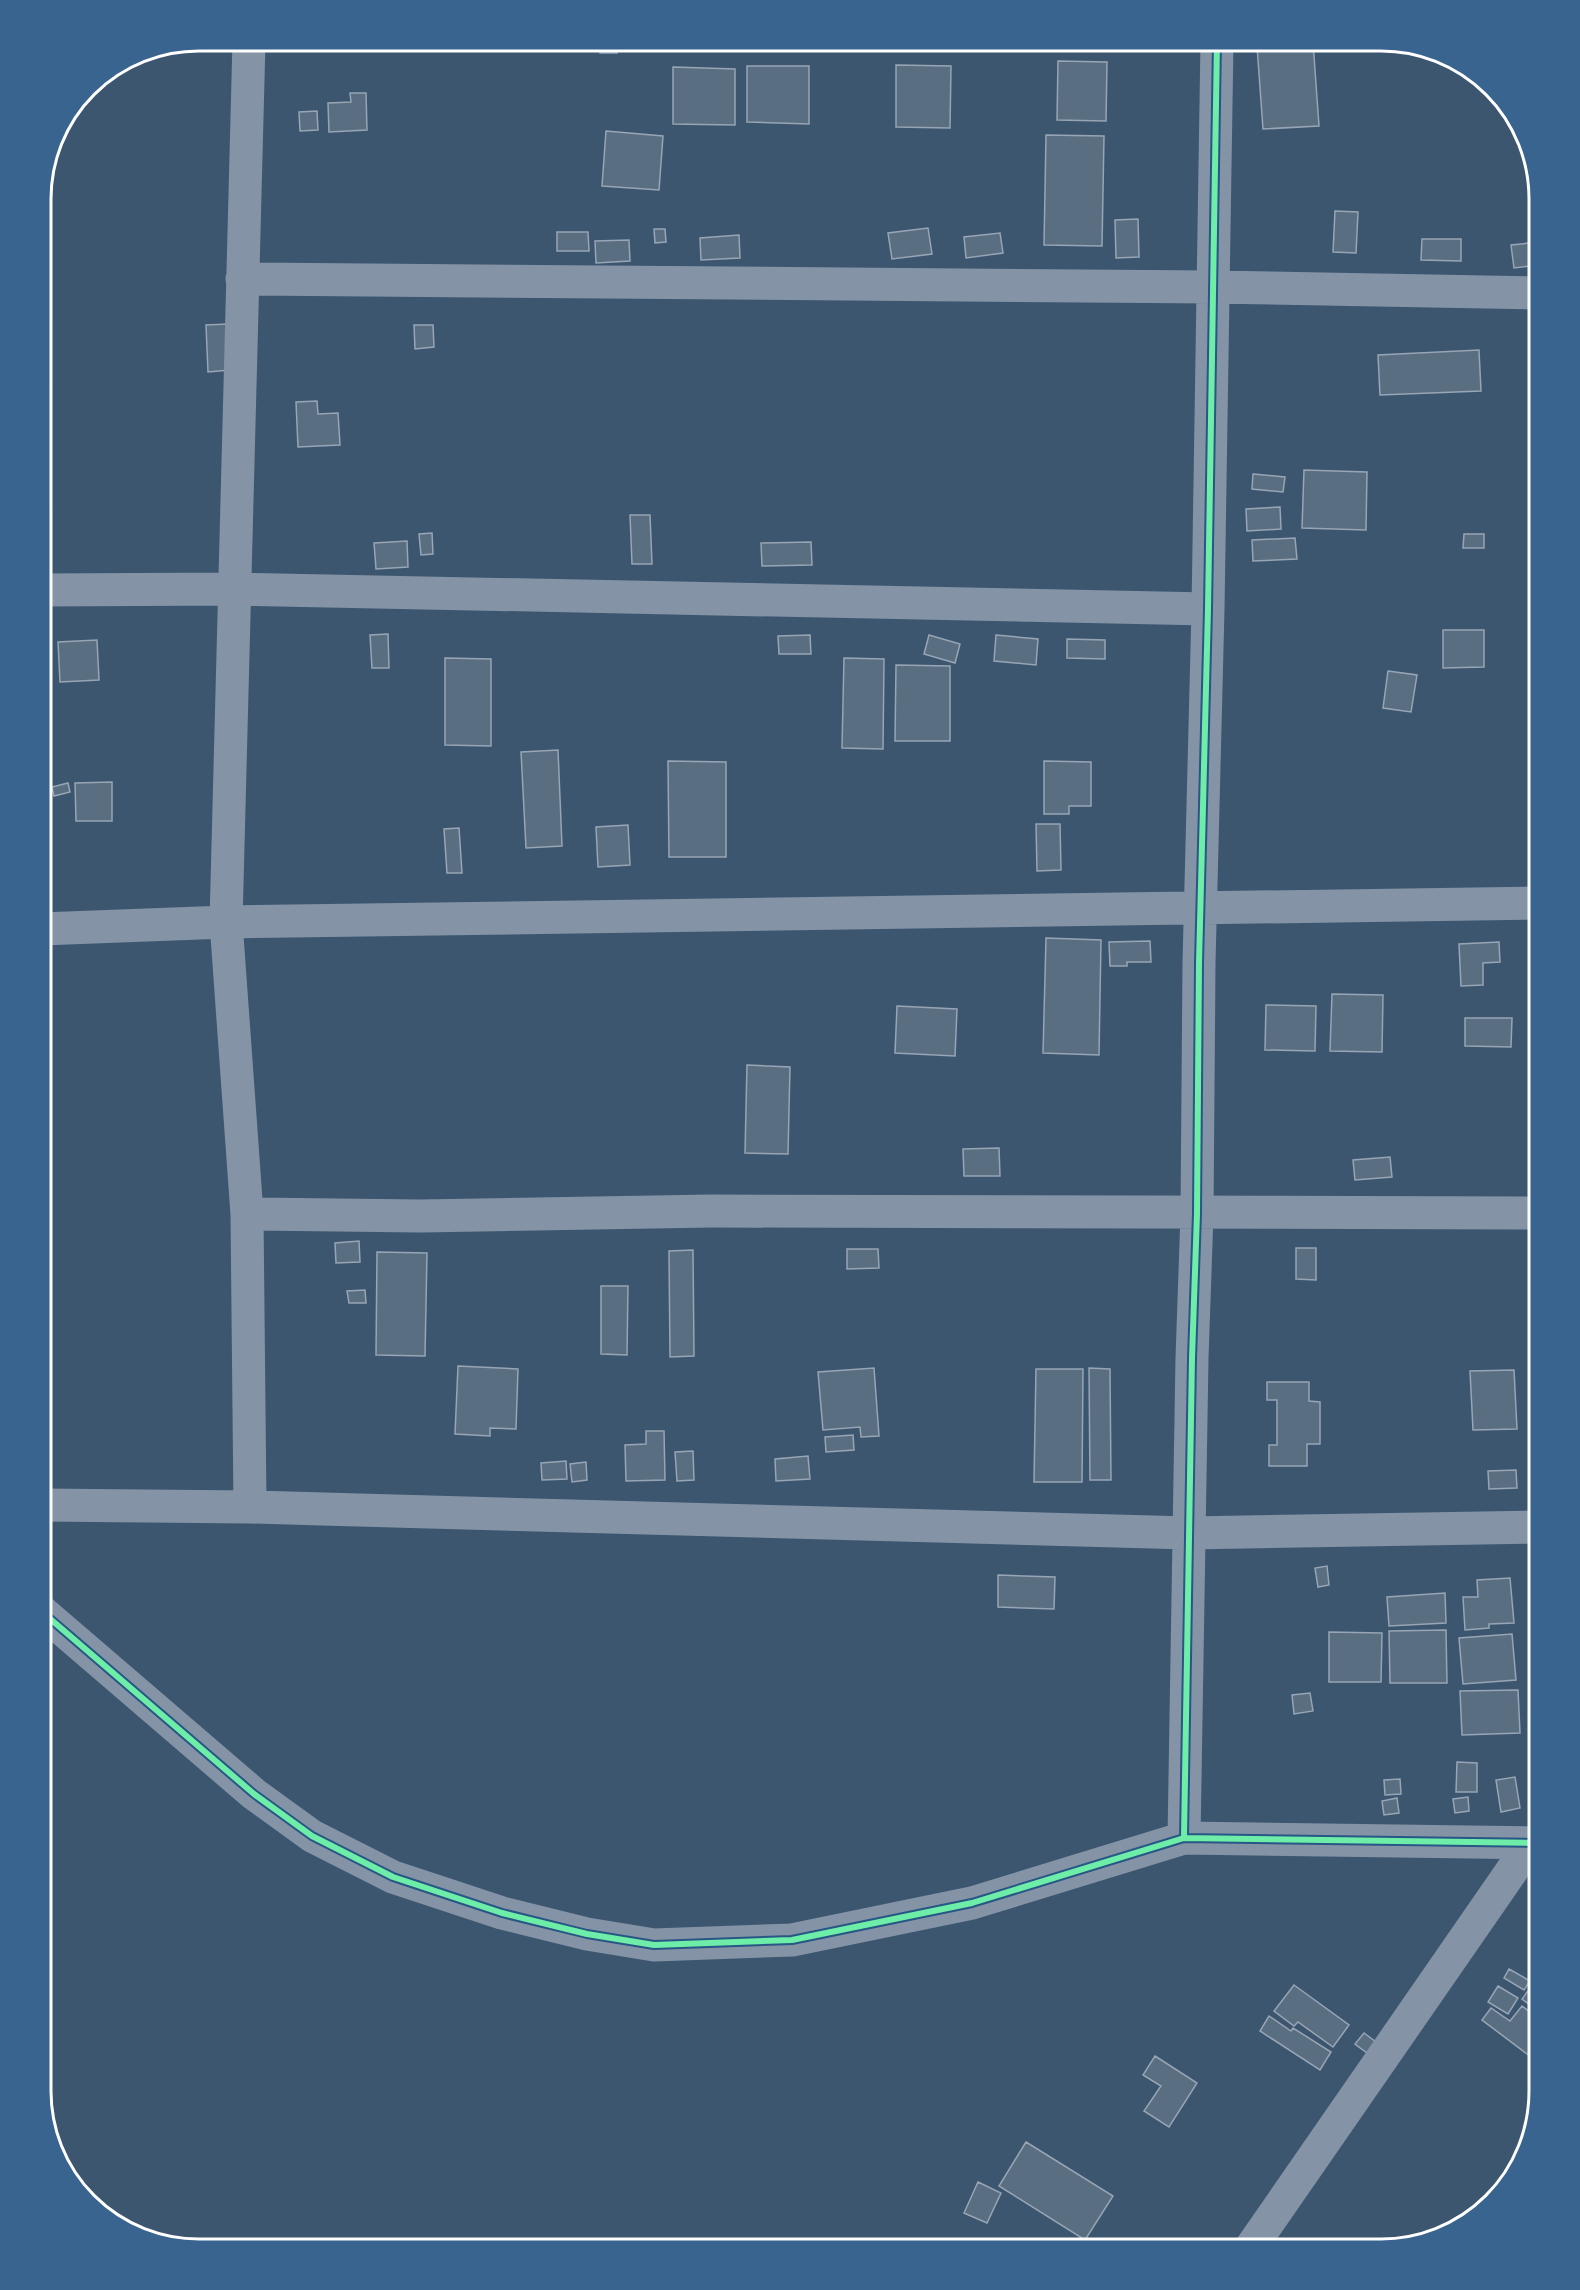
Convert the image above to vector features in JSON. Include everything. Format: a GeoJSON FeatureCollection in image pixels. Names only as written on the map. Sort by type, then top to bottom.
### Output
{"type":"FeatureCollection","features":[{"type":"Feature","properties":{"kind":"street"},"geometry":{"type":"LineString","coordinates":[[249,51],[226,922],[247,1214],[250,1507]]}},
{"type":"Feature","properties":{"kind":"street"},"geometry":{"type":"LineString","coordinates":[[1184,1838],[1217,51]]}},
{"type":"Feature","properties":{"kind":"street"},"geometry":{"type":"LineString","coordinates":[[242,279],[1212,287],[1529,293]]}},
{"type":"Feature","properties":{"kind":"street"},"geometry":{"type":"LineString","coordinates":[[51,590],[235,589],[1208,609]]}},
{"type":"Feature","properties":{"kind":"street"},"geometry":{"type":"LineString","coordinates":[[51,929],[226,922],[1529,903]]}},
{"type":"Feature","properties":{"kind":"street"},"geometry":{"type":"LineString","coordinates":[[247,1214],[420,1216],[711,1211],[1529,1213]]}},
{"type":"Feature","properties":{"kind":"street"},"geometry":{"type":"LineString","coordinates":[[51,1505],[250,1507],[1189,1533],[1529,1527]]}},
{"type":"Feature","properties":{"kind":"street"},"geometry":{"type":"LineString","coordinates":[[51,1620],[254,1794],[312,1836],[393,1877],[502,1913],[587,1934],[654,1945],[792,1940],[972,1903],[1184,1838],[1529,1843]]}},
{"type":"Feature","properties":{"kind":"street"},"geometry":{"type":"LineString","coordinates":[[1257,2239],[1529,1852]]}},
{"type":"Feature","properties":{"kind":"building"},"geometry":{"type":"Polygon","coordinates":[[[600,51],[617,51],[617,53],[600,53],[600,51]]]}},
{"type":"Feature","properties":{"kind":"building"},"geometry":{"type":"Polygon","coordinates":[[[1257,51],[1314,51],[1319,126],[1263,129],[1257,51]]]}},
{"type":"Feature","properties":{"kind":"building"},"geometry":{"type":"Polygon","coordinates":[[[1058,61],[1107,62],[1106,121],[1057,120],[1058,61]]]}},
{"type":"Feature","properties":{"kind":"building"},"geometry":{"type":"Polygon","coordinates":[[[896,65],[951,66],[950,128],[896,127],[896,65]]]}},
{"type":"Feature","properties":{"kind":"building"},"geometry":{"type":"Polygon","coordinates":[[[747,66],[809,66],[809,124],[747,122],[747,66]]]}},
{"type":"Feature","properties":{"kind":"building"},"geometry":{"type":"Polygon","coordinates":[[[673,67],[735,69],[735,125],[673,124],[673,67]]]}},
{"type":"Feature","properties":{"kind":"building"},"geometry":{"type":"Polygon","coordinates":[[[350,93],[366,93],[367,130],[329,132],[328,103],[351,102],[350,93]]]}},
{"type":"Feature","properties":{"kind":"building"},"geometry":{"type":"Polygon","coordinates":[[[317,111],[318,130],[300,131],[299,112],[317,111]]]}},
{"type":"Feature","properties":{"kind":"building"},"geometry":{"type":"Polygon","coordinates":[[[606,131],[663,136],[659,190],[602,186],[606,131]]]}},
{"type":"Feature","properties":{"kind":"building"},"geometry":{"type":"Polygon","coordinates":[[[1046,135],[1104,136],[1102,246],[1044,245],[1046,135]]]}},
{"type":"Feature","properties":{"kind":"building"},"geometry":{"type":"Polygon","coordinates":[[[1335,211],[1358,212],[1356,253],[1333,252],[1335,211]]]}},
{"type":"Feature","properties":{"kind":"building"},"geometry":{"type":"Polygon","coordinates":[[[1138,219],[1139,257],[1116,258],[1115,220],[1138,219]]]}},
{"type":"Feature","properties":{"kind":"building"},"geometry":{"type":"Polygon","coordinates":[[[928,228],[932,254],[892,259],[888,233],[928,228]]]}},
{"type":"Feature","properties":{"kind":"building"},"geometry":{"type":"Polygon","coordinates":[[[654,229],[665,229],[666,242],[655,243],[654,229]]]}},
{"type":"Feature","properties":{"kind":"building"},"geometry":{"type":"Polygon","coordinates":[[[557,232],[588,232],[589,251],[557,251],[557,232]]]}},
{"type":"Feature","properties":{"kind":"building"},"geometry":{"type":"Polygon","coordinates":[[[1000,233],[1003,253],[966,258],[964,237],[1000,233]]]}},
{"type":"Feature","properties":{"kind":"building"},"geometry":{"type":"Polygon","coordinates":[[[739,235],[740,258],[701,260],[700,238],[739,235]]]}},
{"type":"Feature","properties":{"kind":"building"},"geometry":{"type":"Polygon","coordinates":[[[1422,239],[1461,239],[1461,261],[1421,260],[1422,239]]]}},
{"type":"Feature","properties":{"kind":"building"},"geometry":{"type":"Polygon","coordinates":[[[629,240],[630,261],[596,263],[595,241],[629,240]]]}},
{"type":"Feature","properties":{"kind":"building"},"geometry":{"type":"Polygon","coordinates":[[[1529,243],[1529,266],[1514,268],[1511,245],[1529,243]]]}},
{"type":"Feature","properties":{"kind":"building"},"geometry":{"type":"Polygon","coordinates":[[[228,324],[230,370],[208,372],[206,325],[228,324]]]}},
{"type":"Feature","properties":{"kind":"building"},"geometry":{"type":"Polygon","coordinates":[[[414,325],[433,325],[434,347],[415,349],[414,325]]]}},
{"type":"Feature","properties":{"kind":"building"},"geometry":{"type":"Polygon","coordinates":[[[1479,350],[1481,391],[1380,395],[1378,355],[1479,350]]]}},
{"type":"Feature","properties":{"kind":"building"},"geometry":{"type":"Polygon","coordinates":[[[317,401],[318,414],[338,413],[340,445],[298,447],[296,402],[317,401]]]}},
{"type":"Feature","properties":{"kind":"building"},"geometry":{"type":"Polygon","coordinates":[[[1304,470],[1367,472],[1366,530],[1302,528],[1304,470]]]}},
{"type":"Feature","properties":{"kind":"building"},"geometry":{"type":"Polygon","coordinates":[[[1253,474],[1285,477],[1283,492],[1252,489],[1253,474]]]}},
{"type":"Feature","properties":{"kind":"building"},"geometry":{"type":"Polygon","coordinates":[[[1280,507],[1281,529],[1247,531],[1246,509],[1280,507]]]}},
{"type":"Feature","properties":{"kind":"building"},"geometry":{"type":"Polygon","coordinates":[[[630,515],[650,515],[652,564],[632,564],[630,515]]]}},
{"type":"Feature","properties":{"kind":"building"},"geometry":{"type":"Polygon","coordinates":[[[432,533],[433,554],[421,555],[419,534],[432,533]]]}},
{"type":"Feature","properties":{"kind":"building"},"geometry":{"type":"Polygon","coordinates":[[[1464,534],[1484,534],[1484,548],[1463,548],[1464,534]]]}},
{"type":"Feature","properties":{"kind":"building"},"geometry":{"type":"Polygon","coordinates":[[[1295,538],[1297,559],[1253,561],[1252,540],[1295,538]]]}},
{"type":"Feature","properties":{"kind":"building"},"geometry":{"type":"Polygon","coordinates":[[[407,541],[408,567],[376,569],[374,543],[407,541]]]}},
{"type":"Feature","properties":{"kind":"building"},"geometry":{"type":"Polygon","coordinates":[[[811,542],[812,565],[762,566],[761,543],[811,542]]]}},
{"type":"Feature","properties":{"kind":"building"},"geometry":{"type":"Polygon","coordinates":[[[1443,630],[1484,630],[1484,667],[1443,668],[1443,630]]]}},
{"type":"Feature","properties":{"kind":"building"},"geometry":{"type":"Polygon","coordinates":[[[388,634],[389,668],[372,668],[370,635],[388,634]]]}},
{"type":"Feature","properties":{"kind":"building"},"geometry":{"type":"Polygon","coordinates":[[[810,635],[811,654],[779,654],[778,636],[810,635]]]}},
{"type":"Feature","properties":{"kind":"building"},"geometry":{"type":"Polygon","coordinates":[[[929,635],[960,644],[955,663],[924,654],[929,635]]]}},
{"type":"Feature","properties":{"kind":"building"},"geometry":{"type":"Polygon","coordinates":[[[996,635],[1038,639],[1036,665],[994,661],[996,635]]]}},
{"type":"Feature","properties":{"kind":"building"},"geometry":{"type":"Polygon","coordinates":[[[1067,639],[1105,640],[1105,659],[1067,658],[1067,639]]]}},
{"type":"Feature","properties":{"kind":"building"},"geometry":{"type":"Polygon","coordinates":[[[97,640],[99,680],[60,682],[58,642],[97,640]]]}},
{"type":"Feature","properties":{"kind":"building"},"geometry":{"type":"Polygon","coordinates":[[[445,658],[491,659],[491,746],[445,745],[445,658]]]}},
{"type":"Feature","properties":{"kind":"building"},"geometry":{"type":"Polygon","coordinates":[[[844,658],[884,659],[883,749],[842,748],[844,658]]]}},
{"type":"Feature","properties":{"kind":"building"},"geometry":{"type":"Polygon","coordinates":[[[896,665],[950,666],[950,741],[895,741],[896,665]]]}},
{"type":"Feature","properties":{"kind":"building"},"geometry":{"type":"Polygon","coordinates":[[[1388,671],[1417,675],[1411,712],[1383,708],[1388,671]]]}},
{"type":"Feature","properties":{"kind":"building"},"geometry":{"type":"Polygon","coordinates":[[[558,750],[562,846],[526,848],[521,752],[558,750]]]}},
{"type":"Feature","properties":{"kind":"building"},"geometry":{"type":"Polygon","coordinates":[[[668,761],[726,762],[726,857],[669,857],[668,761]]]}},
{"type":"Feature","properties":{"kind":"building"},"geometry":{"type":"Polygon","coordinates":[[[1044,761],[1091,762],[1091,806],[1069,806],[1069,814],[1044,814],[1044,761]]]}},
{"type":"Feature","properties":{"kind":"building"},"geometry":{"type":"Polygon","coordinates":[[[112,782],[112,821],[76,821],[75,783],[112,782]]]}},
{"type":"Feature","properties":{"kind":"building"},"geometry":{"type":"Polygon","coordinates":[[[68,783],[70,792],[54,796],[52,787],[68,783]]]}},
{"type":"Feature","properties":{"kind":"building"},"geometry":{"type":"Polygon","coordinates":[[[1036,824],[1060,824],[1061,870],[1037,871],[1036,824]]]}},
{"type":"Feature","properties":{"kind":"building"},"geometry":{"type":"Polygon","coordinates":[[[628,825],[630,865],[598,867],[596,827],[628,825]]]}},
{"type":"Feature","properties":{"kind":"building"},"geometry":{"type":"Polygon","coordinates":[[[459,828],[462,873],[447,873],[444,829],[459,828]]]}},
{"type":"Feature","properties":{"kind":"building"},"geometry":{"type":"Polygon","coordinates":[[[1046,938],[1101,940],[1099,1055],[1043,1053],[1046,938]]]}},
{"type":"Feature","properties":{"kind":"building"},"geometry":{"type":"Polygon","coordinates":[[[1150,941],[1151,962],[1127,962],[1127,966],[1110,966],[1109,942],[1150,941]]]}},
{"type":"Feature","properties":{"kind":"building"},"geometry":{"type":"Polygon","coordinates":[[[1499,942],[1500,962],[1483,963],[1483,985],[1461,986],[1459,944],[1499,942]]]}},
{"type":"Feature","properties":{"kind":"building"},"geometry":{"type":"Polygon","coordinates":[[[1332,994],[1383,995],[1382,1052],[1330,1051],[1332,994]]]}},
{"type":"Feature","properties":{"kind":"building"},"geometry":{"type":"Polygon","coordinates":[[[1266,1005],[1316,1006],[1315,1051],[1265,1050],[1266,1005]]]}},
{"type":"Feature","properties":{"kind":"building"},"geometry":{"type":"Polygon","coordinates":[[[897,1006],[957,1009],[955,1056],[895,1053],[897,1006]]]}},
{"type":"Feature","properties":{"kind":"building"},"geometry":{"type":"Polygon","coordinates":[[[1465,1018],[1512,1018],[1511,1047],[1465,1046],[1465,1018]]]}},
{"type":"Feature","properties":{"kind":"building"},"geometry":{"type":"Polygon","coordinates":[[[747,1065],[790,1067],[788,1154],[745,1153],[747,1065]]]}},
{"type":"Feature","properties":{"kind":"building"},"geometry":{"type":"Polygon","coordinates":[[[999,1148],[1000,1176],[964,1176],[963,1149],[999,1148]]]}},
{"type":"Feature","properties":{"kind":"building"},"geometry":{"type":"Polygon","coordinates":[[[1390,1157],[1392,1177],[1355,1180],[1353,1160],[1390,1157]]]}},
{"type":"Feature","properties":{"kind":"building"},"geometry":{"type":"Polygon","coordinates":[[[359,1241],[360,1262],[336,1263],[335,1243],[359,1241]]]}},
{"type":"Feature","properties":{"kind":"building"},"geometry":{"type":"Polygon","coordinates":[[[1296,1248],[1316,1248],[1316,1280],[1296,1279],[1296,1248]]]}},
{"type":"Feature","properties":{"kind":"building"},"geometry":{"type":"Polygon","coordinates":[[[847,1249],[878,1249],[879,1268],[847,1269],[847,1249]]]}},
{"type":"Feature","properties":{"kind":"building"},"geometry":{"type":"Polygon","coordinates":[[[693,1250],[694,1356],[670,1357],[669,1251],[693,1250]]]}},
{"type":"Feature","properties":{"kind":"building"},"geometry":{"type":"Polygon","coordinates":[[[377,1252],[427,1253],[425,1356],[376,1355],[377,1252]]]}},
{"type":"Feature","properties":{"kind":"building"},"geometry":{"type":"Polygon","coordinates":[[[601,1286],[628,1286],[627,1355],[601,1354],[601,1286]]]}},
{"type":"Feature","properties":{"kind":"building"},"geometry":{"type":"Polygon","coordinates":[[[365,1290],[366,1303],[349,1303],[347,1291],[365,1290]]]}},
{"type":"Feature","properties":{"kind":"building"},"geometry":{"type":"Polygon","coordinates":[[[458,1366],[518,1369],[516,1429],[490,1428],[490,1436],[455,1434],[458,1366]]]}},
{"type":"Feature","properties":{"kind":"building"},"geometry":{"type":"Polygon","coordinates":[[[874,1368],[879,1436],[861,1437],[860,1427],[823,1430],[818,1372],[874,1368]]]}},
{"type":"Feature","properties":{"kind":"building"},"geometry":{"type":"Polygon","coordinates":[[[1089,1368],[1110,1369],[1111,1480],[1090,1480],[1089,1368]]]}},
{"type":"Feature","properties":{"kind":"building"},"geometry":{"type":"Polygon","coordinates":[[[1036,1369],[1083,1369],[1082,1482],[1034,1482],[1036,1369]]]}},
{"type":"Feature","properties":{"kind":"building"},"geometry":{"type":"Polygon","coordinates":[[[1514,1370],[1517,1429],[1473,1430],[1470,1371],[1514,1370]]]}},
{"type":"Feature","properties":{"kind":"building"},"geometry":{"type":"Polygon","coordinates":[[[1267,1382],[1309,1382],[1309,1401],[1320,1402],[1320,1444],[1307,1444],[1307,1466],[1269,1466],[1269,1445],[1277,1445],[1277,1400],[1267,1400],[1267,1382]]]}},
{"type":"Feature","properties":{"kind":"building"},"geometry":{"type":"Polygon","coordinates":[[[646,1431],[664,1431],[665,1480],[626,1481],[625,1445],[646,1444],[646,1431]]]}},
{"type":"Feature","properties":{"kind":"building"},"geometry":{"type":"Polygon","coordinates":[[[853,1435],[854,1450],[826,1452],[825,1437],[853,1435]]]}},
{"type":"Feature","properties":{"kind":"building"},"geometry":{"type":"Polygon","coordinates":[[[693,1451],[694,1480],[677,1481],[675,1452],[693,1451]]]}},
{"type":"Feature","properties":{"kind":"building"},"geometry":{"type":"Polygon","coordinates":[[[808,1456],[810,1479],[776,1481],[775,1459],[808,1456]]]}},
{"type":"Feature","properties":{"kind":"building"},"geometry":{"type":"Polygon","coordinates":[[[566,1461],[567,1479],[542,1480],[541,1463],[566,1461]]]}},
{"type":"Feature","properties":{"kind":"building"},"geometry":{"type":"Polygon","coordinates":[[[586,1462],[587,1480],[572,1482],[570,1464],[586,1462]]]}},
{"type":"Feature","properties":{"kind":"building"},"geometry":{"type":"Polygon","coordinates":[[[1516,1470],[1517,1488],[1489,1489],[1488,1471],[1516,1470]]]}},
{"type":"Feature","properties":{"kind":"building"},"geometry":{"type":"Polygon","coordinates":[[[1327,1566],[1329,1585],[1318,1587],[1315,1568],[1327,1566]]]}},
{"type":"Feature","properties":{"kind":"building"},"geometry":{"type":"Polygon","coordinates":[[[998,1575],[1055,1577],[1054,1609],[998,1607],[998,1575]]]}},
{"type":"Feature","properties":{"kind":"building"},"geometry":{"type":"Polygon","coordinates":[[[1510,1578],[1514,1623],[1489,1624],[1489,1628],[1465,1630],[1463,1597],[1478,1597],[1477,1580],[1510,1578]]]}},
{"type":"Feature","properties":{"kind":"building"},"geometry":{"type":"Polygon","coordinates":[[[1445,1593],[1446,1623],[1389,1626],[1387,1597],[1445,1593]]]}},
{"type":"Feature","properties":{"kind":"building"},"geometry":{"type":"Polygon","coordinates":[[[1446,1630],[1447,1683],[1390,1683],[1389,1631],[1446,1630]]]}},
{"type":"Feature","properties":{"kind":"building"},"geometry":{"type":"Polygon","coordinates":[[[1329,1632],[1382,1633],[1381,1682],[1329,1682],[1329,1632]]]}},
{"type":"Feature","properties":{"kind":"building"},"geometry":{"type":"Polygon","coordinates":[[[1512,1634],[1516,1680],[1463,1684],[1459,1638],[1512,1634]]]}},
{"type":"Feature","properties":{"kind":"building"},"geometry":{"type":"Polygon","coordinates":[[[1518,1690],[1520,1733],[1462,1735],[1460,1691],[1518,1690]]]}},
{"type":"Feature","properties":{"kind":"building"},"geometry":{"type":"Polygon","coordinates":[[[1310,1693],[1313,1711],[1294,1714],[1292,1695],[1310,1693]]]}},
{"type":"Feature","properties":{"kind":"building"},"geometry":{"type":"Polygon","coordinates":[[[1457,1762],[1477,1763],[1477,1792],[1456,1792],[1457,1762]]]}},
{"type":"Feature","properties":{"kind":"building"},"geometry":{"type":"Polygon","coordinates":[[[1515,1777],[1520,1808],[1501,1812],[1496,1780],[1515,1777]]]}},
{"type":"Feature","properties":{"kind":"building"},"geometry":{"type":"Polygon","coordinates":[[[1400,1779],[1401,1794],[1385,1795],[1384,1780],[1400,1779]]]}},
{"type":"Feature","properties":{"kind":"building"},"geometry":{"type":"Polygon","coordinates":[[[1468,1797],[1469,1811],[1455,1813],[1453,1799],[1468,1797]]]}},
{"type":"Feature","properties":{"kind":"building"},"geometry":{"type":"Polygon","coordinates":[[[1397,1798],[1399,1813],[1384,1815],[1382,1801],[1397,1798]]]}},
{"type":"Feature","properties":{"kind":"building"},"geometry":{"type":"Polygon","coordinates":[[[1509,1969],[1529,1982],[1524,1990],[1504,1978],[1509,1969]]]}},
{"type":"Feature","properties":{"kind":"building"},"geometry":{"type":"Polygon","coordinates":[[[1294,1985],[1349,2025],[1333,2047],[1298,2022],[1294,2026],[1274,2011],[1294,1985]]]}},
{"type":"Feature","properties":{"kind":"building"},"geometry":{"type":"Polygon","coordinates":[[[1498,1986],[1518,1998],[1508,2014],[1488,2002],[1498,1986]]]}},
{"type":"Feature","properties":{"kind":"building"},"geometry":{"type":"Polygon","coordinates":[[[1529,1990],[1529,2004],[1522,1999],[1529,1990]]]}},
{"type":"Feature","properties":{"kind":"building"},"geometry":{"type":"Polygon","coordinates":[[[1522,2006],[1529,2011],[1529,2055],[1482,2020],[1491,2008],[1510,2021],[1522,2006]]]}},
{"type":"Feature","properties":{"kind":"building"},"geometry":{"type":"Polygon","coordinates":[[[1269,2016],[1291,2031],[1293,2028],[1331,2052],[1320,2070],[1260,2031],[1269,2016]]]}},
{"type":"Feature","properties":{"kind":"building"},"geometry":{"type":"Polygon","coordinates":[[[1364,2033],[1376,2042],[1367,2053],[1355,2044],[1364,2033]]]}},
{"type":"Feature","properties":{"kind":"building"},"geometry":{"type":"Polygon","coordinates":[[[1155,2056],[1197,2083],[1169,2127],[1144,2111],[1161,2086],[1143,2075],[1155,2056]]]}},
{"type":"Feature","properties":{"kind":"building"},"geometry":{"type":"Polygon","coordinates":[[[1026,2142],[1113,2196],[1086,2239],[1083,2239],[999,2186],[1026,2142]]]}},
{"type":"Feature","properties":{"kind":"building"},"geometry":{"type":"Polygon","coordinates":[[[978,2182],[1001,2193],[987,2223],[964,2213],[978,2182]]]}},
{"type":"Feature","properties":{"kind":"cycle path"},"geometry":{"type":"LineString","coordinates":[[1184,1838],[1217,51]]}},
{"type":"Feature","properties":{"kind":"cycle path"},"geometry":{"type":"LineString","coordinates":[[51,1620],[254,1794],[312,1836],[393,1877],[502,1913],[587,1934],[654,1945],[792,1940],[972,1903],[1184,1838],[1529,1843]]}}]}
